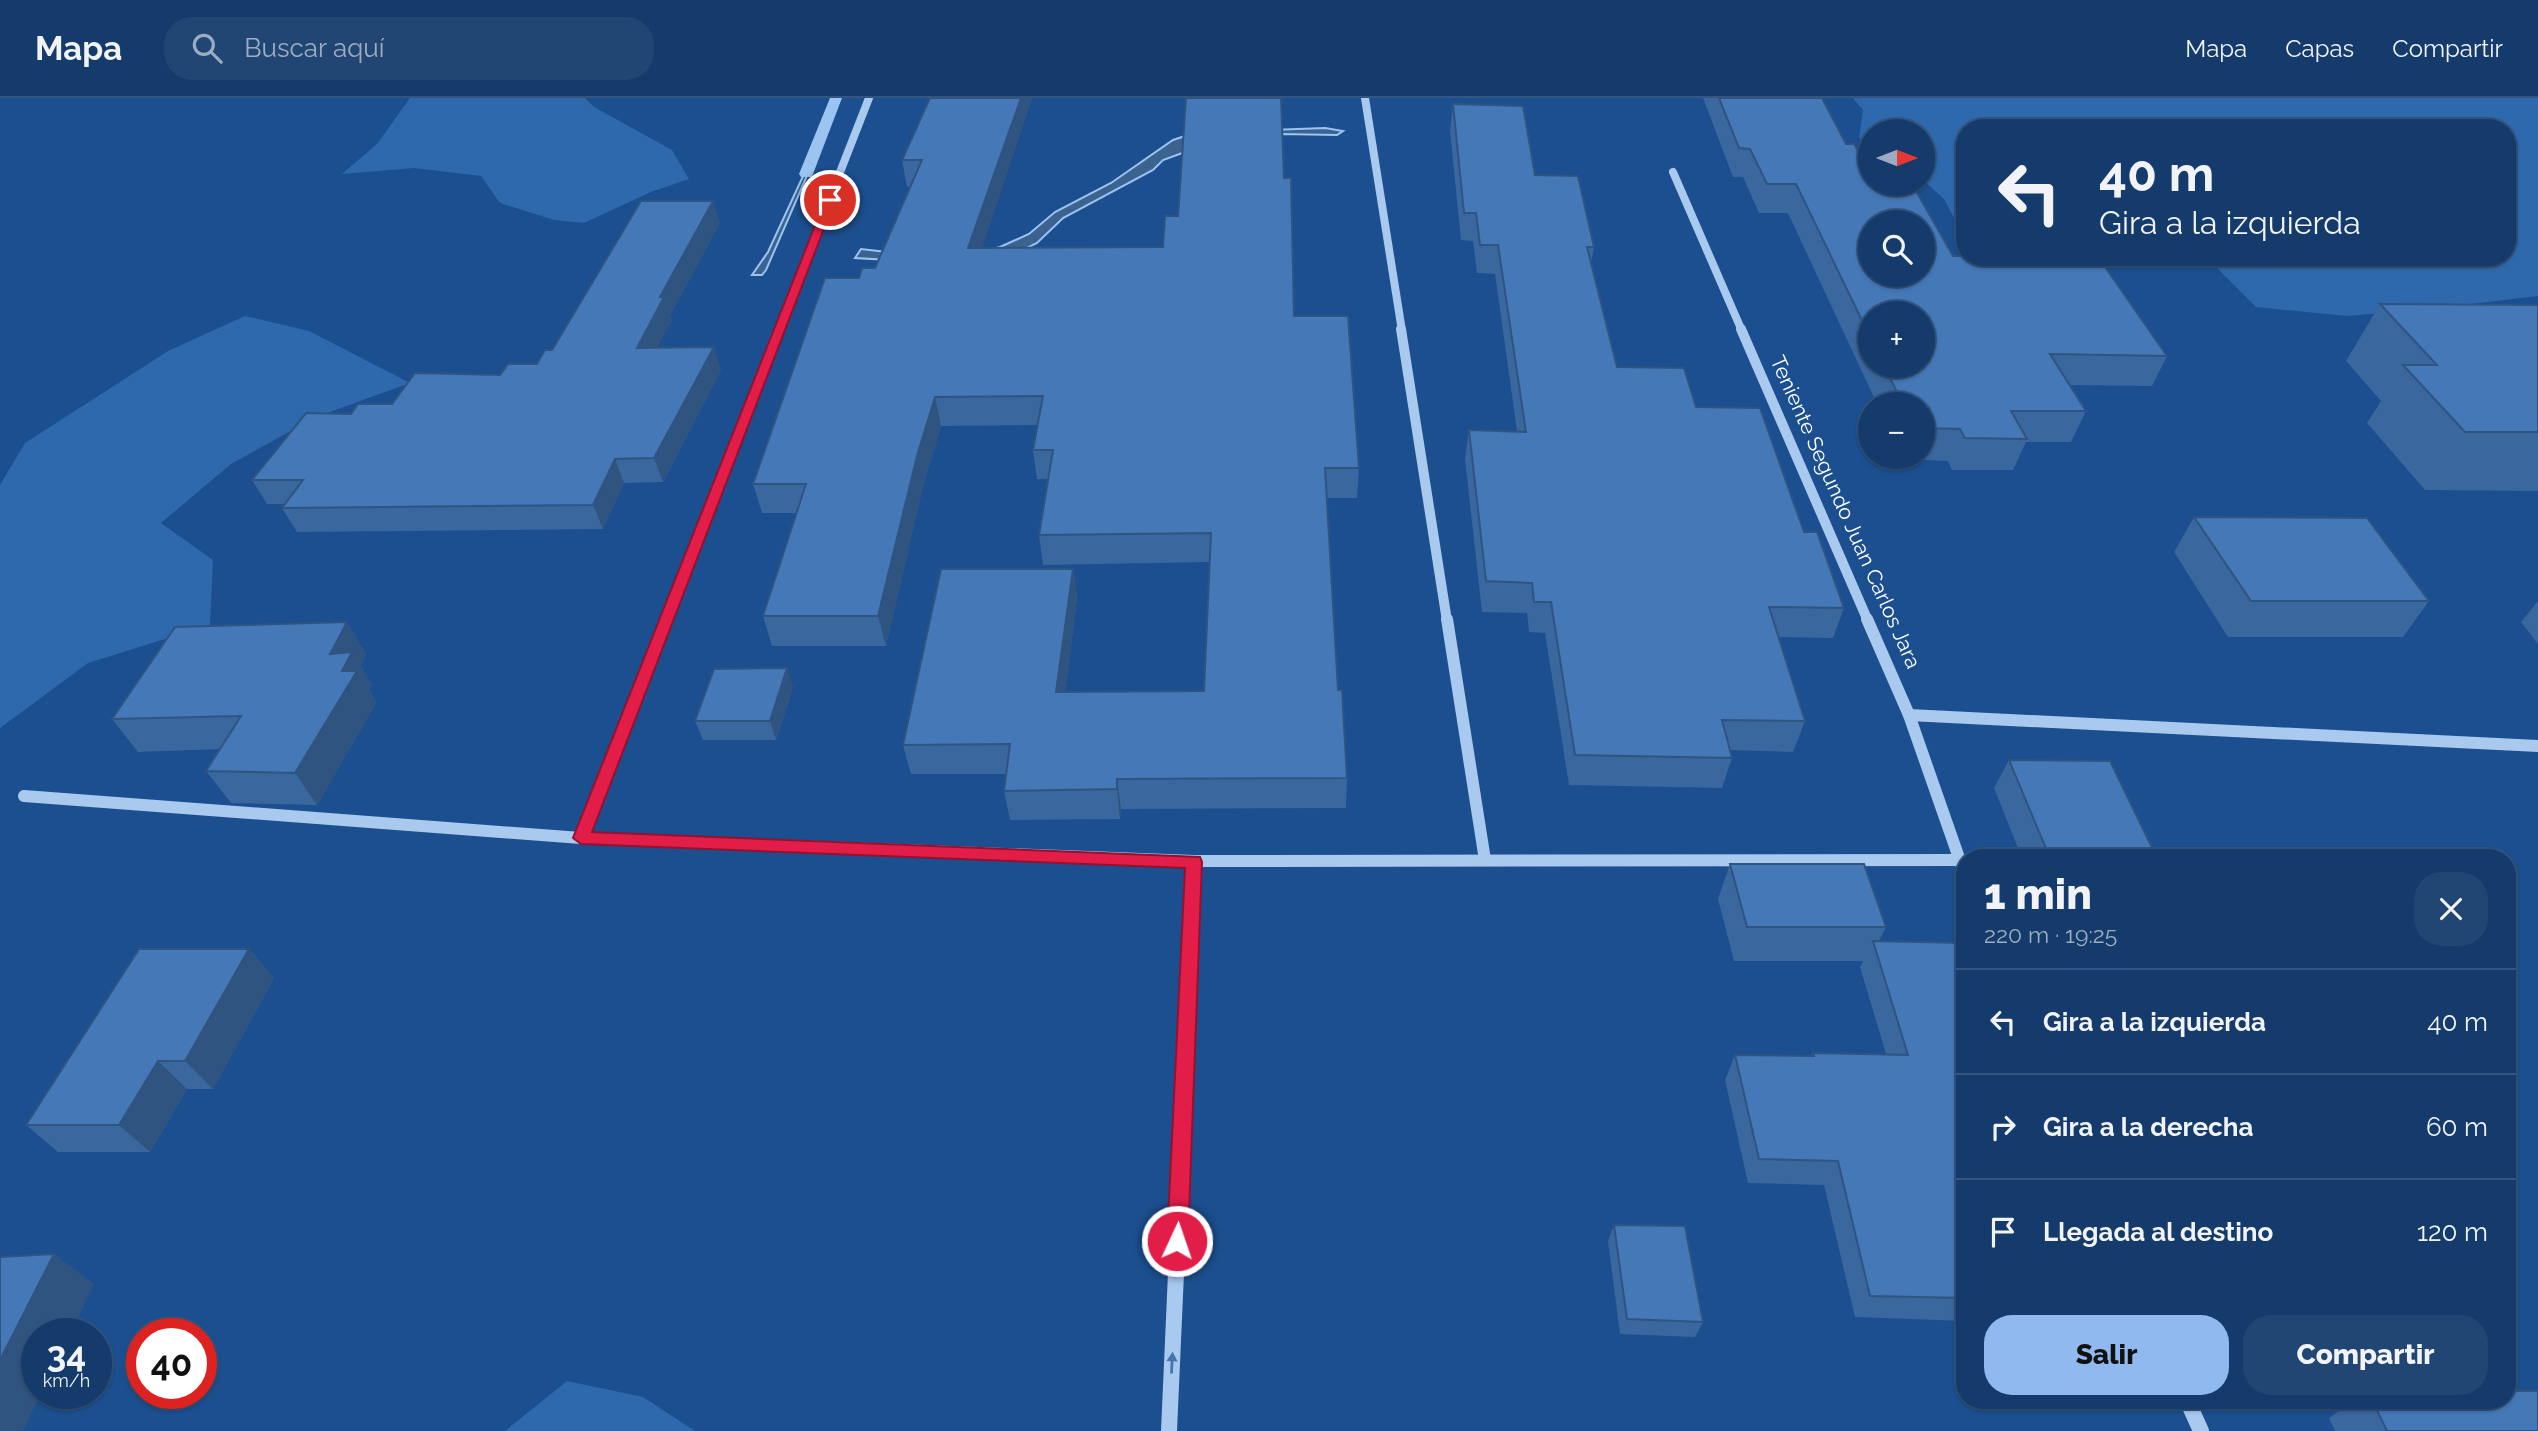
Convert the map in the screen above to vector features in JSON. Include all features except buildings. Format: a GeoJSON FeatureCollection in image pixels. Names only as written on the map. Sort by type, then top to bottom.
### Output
{"type":"FeatureCollection","features":[{"type":"Feature","properties":{"kind":"street"},"geometry":{"type":"LineString","coordinates":[[581,838],[869,98]]}},
{"type":"Feature","properties":{"kind":"street"},"geometry":{"type":"LineString","coordinates":[[1365,98],[1485,860]]}},
{"type":"Feature","properties":{"kind":"street","name":"Teniente Segundo Juan Carlos Jara"},"geometry":{"type":"LineString","coordinates":[[1673,172],[1909,715],[1956,851]]}},
{"type":"Feature","properties":{"kind":"street"},"geometry":{"type":"LineString","coordinates":[[1909,715],[2538,746]]}},
{"type":"Feature","properties":{"kind":"street"},"geometry":{"type":"LineString","coordinates":[[24,796],[581,838],[1194,862],[1956,860]]}},
{"type":"Feature","properties":{"kind":"street"},"geometry":{"type":"LineString","coordinates":[[1169,1431],[1194,862]]}},
{"type":"Feature","properties":{"kind":"street"},"geometry":{"type":"LineString","coordinates":[[2191,1409],[2200,1431]]}},
{"type":"Feature","properties":{"kind":"shaded area"},"geometry":{"type":"Polygon","coordinates":[[[410,98],[585,98],[594,107],[672,150],[689,179],[651,192],[584,223],[554,220],[500,203],[481,176],[414,168],[342,174],[377,144],[410,98]]]}},
{"type":"Feature","properties":{"kind":"shaded area"},"geometry":{"type":"Polygon","coordinates":[[[1853,98],[2538,98],[2538,296],[2347,316],[2256,307],[2215,266],[2516,266],[2516,119],[1956,119],[1956,222],[1944,199],[1936,192],[1936,119],[1862,119],[1863,110],[1853,98]]]}},
{"type":"Feature","properties":{"kind":"shaded area"},"geometry":{"type":"Polygon","coordinates":[[[1325,128],[1343,131],[1337,135],[1281,134],[1185,152],[1163,160],[1153,170],[1063,218],[1037,243],[1021,251],[907,261],[855,258],[861,249],[975,253],[1000,247],[1029,234],[1055,212],[1111,183],[1173,140],[1194,133],[1325,128]]]}},
{"type":"Feature","properties":{"kind":"shaded area"},"geometry":{"type":"Polygon","coordinates":[[[816,148],[819,148],[766,270],[762,275],[752,275],[768,252],[816,148]]]}},
{"type":"Feature","properties":{"kind":"shaded area"},"geometry":{"type":"Polygon","coordinates":[[[245,316],[309,331],[410,383],[316,417],[231,464],[161,523],[213,560],[210,625],[88,663],[0,728],[0,485],[25,443],[168,351],[245,316]]]}},
{"type":"Feature","properties":{"kind":"shaded area"},"geometry":{"type":"Polygon","coordinates":[[[567,1381],[643,1397],[695,1431],[505,1431],[567,1381]]]}},
{"type":"Feature","properties":{"kind":"waterway"},"geometry":{"type":"LineString","coordinates":[[806,174],[836,98]]}},
{"type":"Feature","properties":{"kind":"route"},"geometry":{"type":"LineString","coordinates":[[830,200],[581,838],[1194,862],[1177,1241]]}}]}
